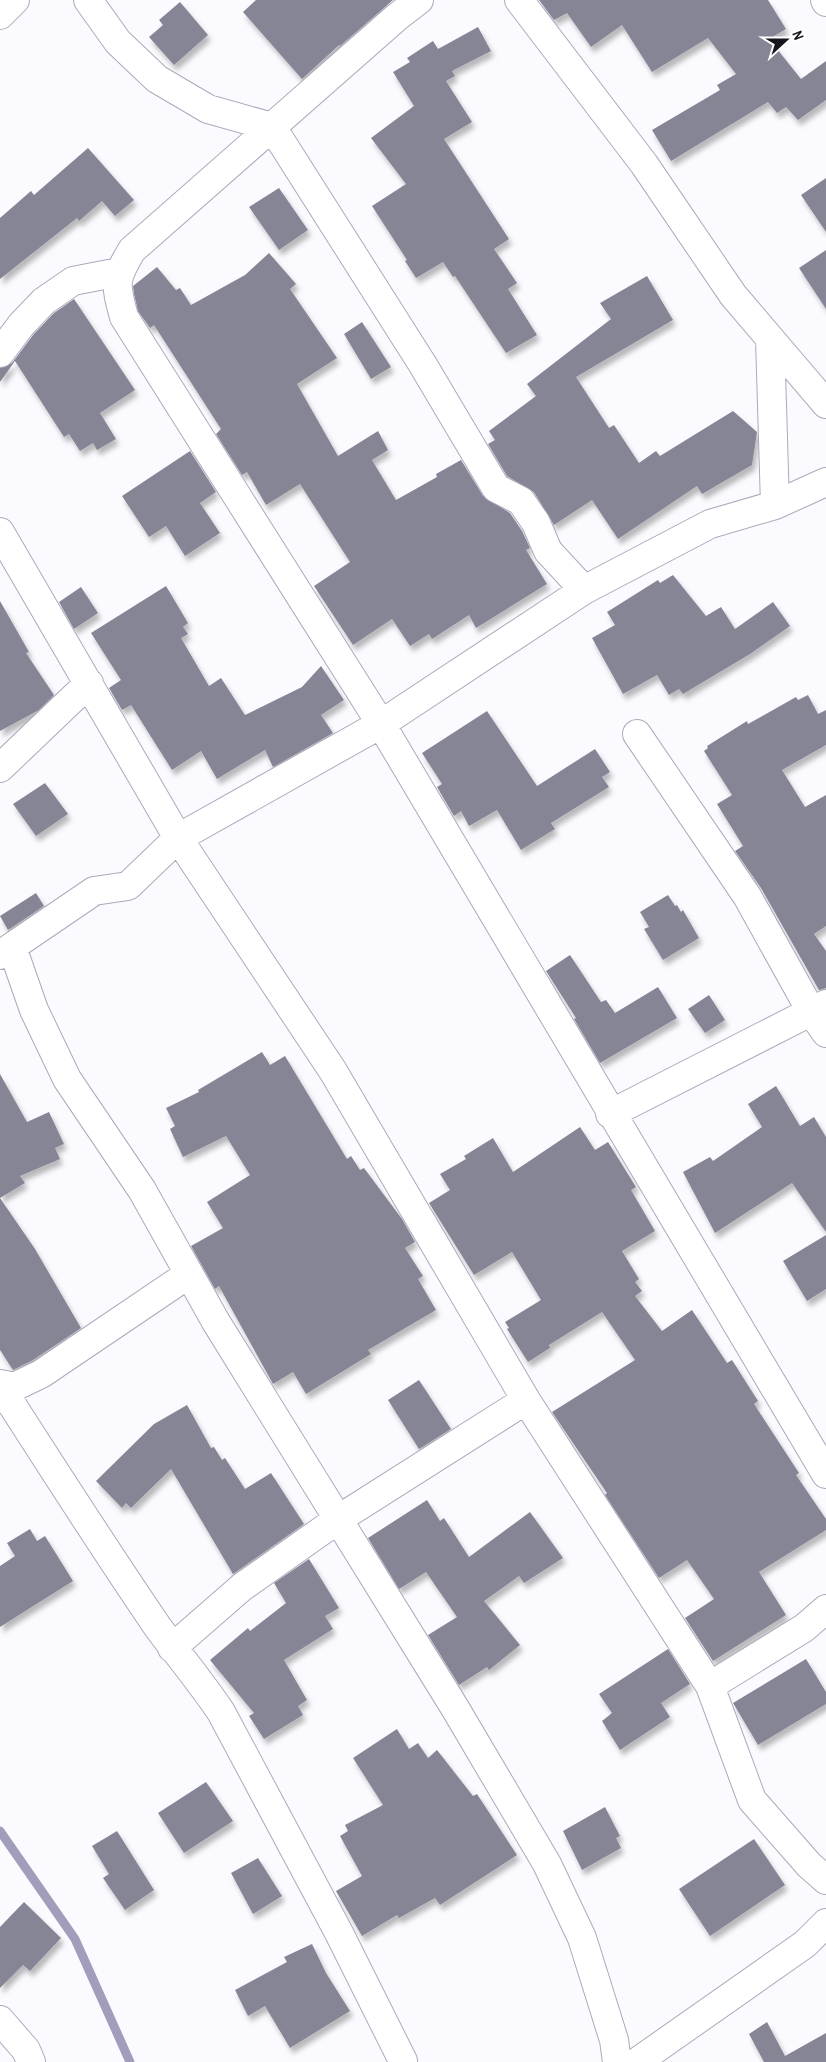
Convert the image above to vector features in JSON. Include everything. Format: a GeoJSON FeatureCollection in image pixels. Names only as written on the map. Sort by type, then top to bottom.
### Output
{"type":"FeatureCollection","features":[{"type":"Feature","properties":{"kind":"street"},"geometry":{"type":"LineString","coordinates":[[0,15],[15,0]]}},
{"type":"Feature","properties":{"kind":"street"},"geometry":{"type":"LineString","coordinates":[[88,0],[118,42],[157,79],[208,108],[272,127],[423,364],[496,488],[521,501],[536,523],[548,551],[584,590]]}},
{"type":"Feature","properties":{"kind":"street"},"geometry":{"type":"LineString","coordinates":[[419,0],[397,17],[132,250],[119,272],[116,289],[124,317],[381,724],[610,1114],[826,1474]]}},
{"type":"Feature","properties":{"kind":"street"},"geometry":{"type":"LineString","coordinates":[[519,0],[644,164],[732,295],[826,404]]}},
{"type":"Feature","properties":{"kind":"street"},"geometry":{"type":"LineString","coordinates":[[0,352],[21,325],[44,301],[73,281],[119,272]]}},
{"type":"Feature","properties":{"kind":"street"},"geometry":{"type":"LineString","coordinates":[[770,339],[774,505]]}},
{"type":"Feature","properties":{"kind":"street"},"geometry":{"type":"LineString","coordinates":[[616,2062],[614,2040],[582,1938],[547,1864],[455,1708],[337,1520],[189,1274],[142,1190],[67,1078],[6,951],[94,890],[128,886],[178,838],[381,724],[584,590],[710,524],[774,505],[826,482]]}},
{"type":"Feature","properties":{"kind":"street"},"geometry":{"type":"LineString","coordinates":[[0,532],[178,838],[333,1071],[526,1400],[710,1686],[752,1800],[810,1865],[826,1880]]}},
{"type":"Feature","properties":{"kind":"street"},"geometry":{"type":"LineString","coordinates":[[0,768],[89,683]]}},
{"type":"Feature","properties":{"kind":"street"},"geometry":{"type":"LineString","coordinates":[[610,1114],[821,1016],[747,896],[637,734]]}},
{"type":"Feature","properties":{"kind":"street"},"geometry":{"type":"LineString","coordinates":[[0,1385],[14,1387],[41,1374],[189,1274]]}},
{"type":"Feature","properties":{"kind":"street"},"geometry":{"type":"LineString","coordinates":[[0,1385],[104,1548],[172,1648],[204,1686],[221,1712],[339,1933],[403,2061]]}},
{"type":"Feature","properties":{"kind":"street"},"geometry":{"type":"LineString","coordinates":[[172,1648],[242,1587],[337,1520],[526,1400]]}},
{"type":"Feature","properties":{"kind":"street"},"geometry":{"type":"LineString","coordinates":[[710,1686],[804,1628],[826,1609]]}},
{"type":"Feature","properties":{"kind":"street"},"geometry":{"type":"LineString","coordinates":[[637,2062],[805,1944],[826,1922]]}},
{"type":"Feature","properties":{"kind":"street"},"geometry":{"type":"LineString","coordinates":[[0,2020],[26,2050],[31,2062]]}},
{"type":"Feature","properties":{"kind":"building"},"geometry":{"type":"Polygon","coordinates":[[[256,0],[393,0],[302,79],[243,12],[256,0]]]}},
{"type":"Feature","properties":{"kind":"building"},"geometry":{"type":"Polygon","coordinates":[[[539,0],[768,0],[786,29],[769,39],[801,79],[826,61],[826,100],[798,120],[786,107],[777,113],[768,102],[671,161],[652,130],[720,90],[717,85],[736,74],[708,38],[652,72],[622,25],[591,47],[567,13],[554,20],[539,0]]]}},
{"type":"Feature","properties":{"kind":"building"},"geometry":{"type":"Polygon","coordinates":[[[180,2],[208,35],[174,65],[149,37],[163,25],[159,20],[180,2]]]}},
{"type":"Feature","properties":{"kind":"building"},"geometry":{"type":"Polygon","coordinates":[[[478,27],[491,51],[452,71],[455,76],[446,81],[472,122],[444,139],[509,239],[494,249],[517,283],[508,289],[537,335],[506,353],[455,276],[453,277],[443,262],[416,278],[405,261],[407,260],[372,206],[406,184],[371,138],[414,106],[393,72],[410,62],[407,58],[433,41],[438,49],[478,27]]]}},
{"type":"Feature","properties":{"kind":"building"},"geometry":{"type":"Polygon","coordinates":[[[88,148],[134,200],[115,216],[102,201],[79,221],[77,218],[0,279],[0,218],[31,191],[34,195],[88,148]]]}},
{"type":"Feature","properties":{"kind":"building"},"geometry":{"type":"Polygon","coordinates":[[[826,178],[826,232],[801,195],[826,178]]]}},
{"type":"Feature","properties":{"kind":"building"},"geometry":{"type":"Polygon","coordinates":[[[279,188],[308,230],[279,250],[249,207],[279,188]]]}},
{"type":"Feature","properties":{"kind":"building"},"geometry":{"type":"Polygon","coordinates":[[[826,250],[826,309],[799,268],[826,250]]]}},
{"type":"Feature","properties":{"kind":"building"},"geometry":{"type":"Polygon","coordinates":[[[269,253],[296,284],[290,289],[337,358],[297,384],[338,456],[378,431],[388,450],[372,460],[396,500],[437,477],[436,474],[461,460],[483,496],[510,513],[530,548],[526,550],[547,584],[476,628],[469,615],[432,639],[429,634],[410,646],[392,619],[353,645],[314,586],[350,562],[300,484],[266,505],[247,472],[242,475],[216,434],[221,429],[154,325],[150,328],[138,311],[134,294],[133,286],[157,267],[176,290],[180,288],[191,305],[245,275],[269,253]]]}},
{"type":"Feature","properties":{"kind":"building"},"geometry":{"type":"Polygon","coordinates":[[[647,276],[673,320],[576,377],[609,428],[614,425],[639,463],[656,451],[660,456],[733,411],[757,432],[752,465],[702,494],[697,486],[618,539],[592,500],[554,525],[534,492],[507,476],[488,444],[495,440],[489,431],[536,396],[527,384],[611,319],[600,303],[647,276]]]}},
{"type":"Feature","properties":{"kind":"building"},"geometry":{"type":"Polygon","coordinates":[[[74,299],[135,390],[100,413],[116,439],[97,450],[93,443],[80,451],[69,434],[64,437],[15,361],[0,382],[0,368],[12,363],[33,335],[54,313],[74,299]]]}},
{"type":"Feature","properties":{"kind":"building"},"geometry":{"type":"Polygon","coordinates":[[[362,322],[391,367],[371,379],[344,334],[362,322]]]}},
{"type":"Feature","properties":{"kind":"building"},"geometry":{"type":"Polygon","coordinates":[[[190,451],[216,492],[200,503],[220,533],[185,556],[166,526],[149,537],[122,496],[190,451]]]}},
{"type":"Feature","properties":{"kind":"building"},"geometry":{"type":"Polygon","coordinates":[[[673,575],[706,616],[721,607],[735,629],[773,602],[790,626],[750,654],[683,694],[679,689],[669,695],[657,675],[623,694],[592,638],[615,625],[607,612],[658,580],[660,583],[673,575]]]}},
{"type":"Feature","properties":{"kind":"building"},"geometry":{"type":"Polygon","coordinates":[[[166,586],[188,623],[183,627],[188,634],[181,638],[209,686],[221,678],[245,715],[302,687],[321,666],[344,700],[321,715],[333,733],[273,767],[265,750],[217,779],[201,751],[172,770],[131,705],[122,710],[109,688],[121,680],[91,633],[166,586]]]}},
{"type":"Feature","properties":{"kind":"building"},"geometry":{"type":"Polygon","coordinates":[[[81,587],[98,613],[74,629],[59,602],[81,587]]]}},
{"type":"Feature","properties":{"kind":"building"},"geometry":{"type":"Polygon","coordinates":[[[0,601],[29,652],[26,653],[54,695],[39,710],[0,731],[0,601]]]}},
{"type":"Feature","properties":{"kind":"building"},"geometry":{"type":"Polygon","coordinates":[[[808,695],[818,714],[826,710],[826,745],[782,770],[805,807],[826,795],[826,926],[814,934],[826,951],[826,988],[819,990],[761,888],[735,851],[743,846],[717,804],[732,795],[704,751],[708,748],[707,746],[747,721],[748,724],[796,697],[798,700],[808,695]]]}},
{"type":"Feature","properties":{"kind":"building"},"geometry":{"type":"Polygon","coordinates":[[[487,711],[537,786],[595,749],[610,772],[602,777],[609,787],[551,823],[555,829],[521,850],[497,810],[469,826],[461,811],[454,816],[437,787],[442,784],[422,753],[487,711]]]}},
{"type":"Feature","properties":{"kind":"building"},"geometry":{"type":"Polygon","coordinates":[[[45,783],[68,814],[36,836],[13,804],[45,783]]]}},
{"type":"Feature","properties":{"kind":"building"},"geometry":{"type":"Polygon","coordinates":[[[36,893],[44,906],[8,930],[0,916],[36,893]]]}},
{"type":"Feature","properties":{"kind":"building"},"geometry":{"type":"Polygon","coordinates":[[[668,895],[681,912],[683,910],[699,938],[663,960],[644,929],[649,927],[640,912],[668,895]]]}},
{"type":"Feature","properties":{"kind":"building"},"geometry":{"type":"Polygon","coordinates":[[[570,955],[601,1002],[606,1000],[615,1013],[658,987],[677,1018],[600,1063],[574,1019],[576,1018],[546,971],[570,955]]]}},
{"type":"Feature","properties":{"kind":"building"},"geometry":{"type":"Polygon","coordinates":[[[709,995],[725,1020],[705,1033],[688,1009],[709,995]]]}},
{"type":"Feature","properties":{"kind":"building"},"geometry":{"type":"Polygon","coordinates":[[[262,1052],[270,1065],[285,1056],[347,1159],[351,1156],[360,1170],[364,1168],[402,1219],[415,1242],[405,1248],[423,1276],[418,1279],[436,1310],[368,1350],[371,1354],[306,1394],[293,1372],[273,1384],[219,1286],[215,1289],[191,1246],[223,1228],[207,1202],[250,1175],[226,1136],[183,1157],[170,1129],[175,1126],[166,1108],[199,1092],[198,1090],[262,1052]]]}},
{"type":"Feature","properties":{"kind":"building"},"geometry":{"type":"Polygon","coordinates":[[[0,1074],[27,1122],[49,1112],[64,1144],[55,1148],[60,1159],[20,1176],[25,1183],[0,1198],[0,1074]]]}},
{"type":"Feature","properties":{"kind":"building"},"geometry":{"type":"Polygon","coordinates":[[[776,1086],[800,1126],[814,1117],[826,1137],[826,1232],[792,1183],[715,1233],[683,1172],[710,1157],[713,1161],[762,1127],[748,1104],[776,1086]]]}},
{"type":"Feature","properties":{"kind":"building"},"geometry":{"type":"Polygon","coordinates":[[[580,1127],[595,1150],[608,1142],[636,1187],[631,1190],[655,1231],[622,1251],[639,1279],[635,1282],[642,1291],[635,1296],[662,1331],[692,1310],[727,1363],[732,1360],[758,1401],[754,1404],[799,1473],[796,1475],[826,1519],[826,1530],[759,1572],[786,1615],[713,1661],[685,1618],[714,1599],[687,1560],[659,1578],[605,1495],[607,1493],[552,1412],[635,1360],[602,1312],[549,1345],[550,1348],[528,1362],[507,1329],[509,1328],[505,1322],[541,1300],[512,1252],[474,1275],[429,1203],[450,1190],[440,1174],[466,1159],[464,1156],[493,1138],[513,1172],[580,1127]]]}},
{"type":"Feature","properties":{"kind":"building"},"geometry":{"type":"Polygon","coordinates":[[[0,1198],[35,1249],[81,1328],[33,1360],[13,1370],[0,1350],[0,1198]]]}},
{"type":"Feature","properties":{"kind":"building"},"geometry":{"type":"Polygon","coordinates":[[[826,1235],[826,1289],[807,1301],[783,1261],[826,1235]]]}},
{"type":"Feature","properties":{"kind":"building"},"geometry":{"type":"Polygon","coordinates":[[[419,1380],[451,1429],[419,1449],[388,1400],[419,1380]]]}},
{"type":"Feature","properties":{"kind":"building"},"geometry":{"type":"Polygon","coordinates":[[[187,1405],[211,1448],[214,1447],[222,1460],[225,1458],[245,1489],[271,1473],[304,1524],[233,1574],[171,1469],[131,1508],[126,1503],[122,1508],[96,1481],[154,1424],[187,1405]]]}},
{"type":"Feature","properties":{"kind":"building"},"geometry":{"type":"Polygon","coordinates":[[[427,1500],[440,1521],[444,1518],[469,1557],[530,1512],[563,1558],[524,1583],[519,1576],[484,1601],[520,1645],[489,1670],[487,1667],[459,1685],[428,1635],[457,1617],[426,1572],[399,1589],[368,1538],[427,1500]]]}},
{"type":"Feature","properties":{"kind":"building"},"geometry":{"type":"Polygon","coordinates":[[[30,1529],[37,1541],[45,1536],[73,1581],[0,1627],[0,1566],[15,1556],[7,1543],[30,1529]]]}},
{"type":"Feature","properties":{"kind":"building"},"geometry":{"type":"Polygon","coordinates":[[[309,1559],[339,1608],[325,1616],[333,1629],[284,1660],[307,1700],[298,1706],[303,1715],[264,1739],[249,1716],[254,1713],[210,1660],[248,1628],[250,1631],[286,1603],[274,1583],[309,1559]]]}},
{"type":"Feature","properties":{"kind":"building"},"geometry":{"type":"Polygon","coordinates":[[[668,1649],[690,1684],[661,1703],[670,1717],[620,1750],[602,1721],[612,1713],[599,1694],[668,1649]]]}},
{"type":"Feature","properties":{"kind":"building"},"geometry":{"type":"Polygon","coordinates":[[[806,1659],[826,1692],[826,1704],[758,1745],[733,1703],[806,1659]]]}},
{"type":"Feature","properties":{"kind":"building"},"geometry":{"type":"Polygon","coordinates":[[[397,1729],[409,1749],[418,1743],[428,1758],[437,1750],[473,1796],[477,1794],[517,1855],[440,1905],[435,1898],[399,1918],[397,1915],[362,1936],[336,1891],[362,1876],[340,1836],[348,1831],[345,1825],[383,1805],[353,1758],[397,1729]]]}},
{"type":"Feature","properties":{"kind":"building"},"geometry":{"type":"Polygon","coordinates":[[[206,1782],[233,1821],[184,1853],[158,1813],[206,1782]]]}},
{"type":"Feature","properties":{"kind":"building"},"geometry":{"type":"Polygon","coordinates":[[[605,1807],[620,1836],[616,1838],[621,1848],[582,1870],[563,1831],[605,1807]]]}},
{"type":"Feature","properties":{"kind":"building"},"geometry":{"type":"Polygon","coordinates":[[[117,1831],[154,1890],[125,1910],[103,1878],[109,1874],[92,1846],[117,1831]]]}},
{"type":"Feature","properties":{"kind":"building"},"geometry":{"type":"Polygon","coordinates":[[[754,1839],[785,1885],[710,1936],[679,1889],[754,1839]]]}},
{"type":"Feature","properties":{"kind":"building"},"geometry":{"type":"Polygon","coordinates":[[[258,1858],[282,1896],[253,1914],[231,1873],[258,1858]]]}},
{"type":"Feature","properties":{"kind":"building"},"geometry":{"type":"Polygon","coordinates":[[[24,1902],[61,1938],[30,1971],[23,1965],[0,1988],[0,1927],[24,1902]]]}},
{"type":"Feature","properties":{"kind":"building"},"geometry":{"type":"Polygon","coordinates":[[[312,1944],[326,1973],[350,2011],[290,2048],[265,2006],[248,2016],[235,1990],[287,1962],[284,1957],[312,1944]]]}},
{"type":"Feature","properties":{"kind":"building"},"geometry":{"type":"Polygon","coordinates":[[[767,2022],[785,2056],[826,2033],[826,2062],[764,2062],[749,2034],[767,2022]]]}},
{"type":"Feature","properties":{"kind":"waterway"},"geometry":{"type":"LineString","coordinates":[[0,1831],[75,1939],[130,2062]]}}]}
